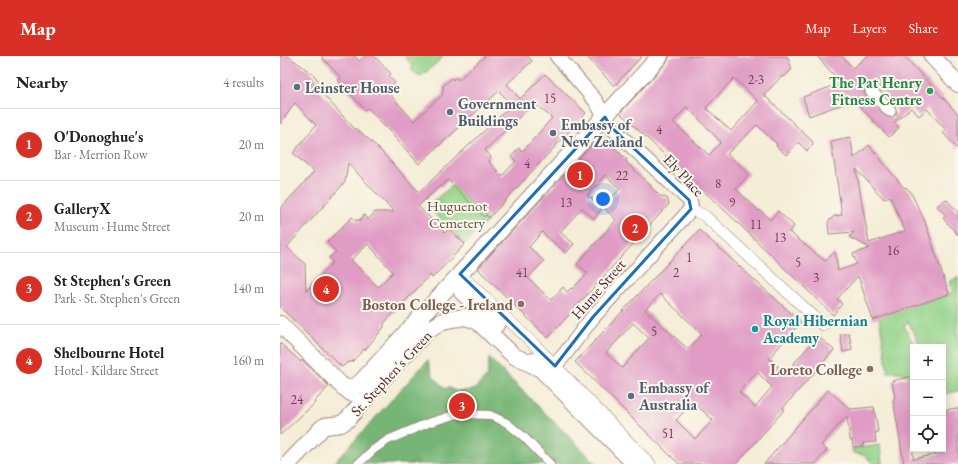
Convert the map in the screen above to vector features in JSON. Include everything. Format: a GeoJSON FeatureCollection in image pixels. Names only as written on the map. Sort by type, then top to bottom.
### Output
{"type":"FeatureCollection","features":[{"type":"Feature","properties":{"kind":"main road"},"geometry":{"type":"LineString","coordinates":[[460,274],[660,56]]}},
{"type":"Feature","properties":{"kind":"main road"},"geometry":{"type":"LineString","coordinates":[[932,56],[958,84]]}},
{"type":"Feature","properties":{"kind":"main road","name":"St. Stephen's Green"},"geometry":{"type":"LineString","coordinates":[[460,274],[462,292],[547,369],[635,464]]}},
{"type":"Feature","properties":{"kind":"main road","name":"St. Stephen's Green"},"geometry":{"type":"LineString","coordinates":[[343,387],[351,388],[360,383],[460,274]]}},
{"type":"Feature","properties":{"kind":"main road","name":"St. Stephen's Green"},"geometry":{"type":"LineString","coordinates":[[288,464],[322,428],[325,426],[341,424],[348,419],[427,332],[443,320],[465,317],[477,321],[514,356],[547,369]]}},
{"type":"Feature","properties":{"kind":"main road"},"geometry":{"type":"LineString","coordinates":[[280,324],[343,387],[356,395],[370,393]]}},
{"type":"Feature","properties":{"kind":"street","name":"Ely Place"},"geometry":{"type":"LineString","coordinates":[[557,56],[595,100],[611,127],[688,200],[691,209],[705,216],[762,267],[823,325]]}},
{"type":"Feature","properties":{"kind":"street"},"geometry":{"type":"LineString","coordinates":[[871,91],[890,111]]}},
{"type":"Feature","properties":{"kind":"street","name":"Hume Street"},"geometry":{"type":"LineString","coordinates":[[547,369],[691,209]]}},
{"type":"Feature","properties":{"kind":"street","name":"St. Stephen's Green"},"geometry":{"type":"LineString","coordinates":[[547,369],[650,464]]}},
{"type":"Feature","properties":{"kind":"street"},"geometry":{"type":"LineString","coordinates":[[465,394],[466,414]]}},
{"type":"Feature","properties":{"kind":"street"},"geometry":{"type":"LineString","coordinates":[[358,464],[373,450],[388,440],[428,423],[454,415],[466,414],[490,415],[507,423],[524,437],[550,464]]}},
{"type":"Feature","properties":{"kind":"highlighted area"},"geometry":{"type":"Polygon","coordinates":[[[605,117],[611,127],[689,200],[691,209],[593,317],[555,366],[460,274],[605,117]]]}},
{"type":"Feature","properties":{"kind":"green space"},"geometry":{"type":"Polygon","coordinates":[[[404,56],[444,56],[420,76],[411,70],[413,66],[404,56]]]}},
{"type":"Feature","properties":{"kind":"green space","name":"Huguenot Cemetery"},"geometry":{"type":"Polygon","coordinates":[[[453,185],[488,221],[465,244],[427,206],[453,185]]]}},
{"type":"Feature","properties":{"kind":"green space"},"geometry":{"type":"Polygon","coordinates":[[[958,277],[958,391],[946,393],[946,344],[920,344],[908,321],[904,326],[913,344],[910,344],[910,377],[901,372],[888,372],[879,317],[953,292],[949,282],[958,277]]]}},
{"type":"Feature","properties":{"kind":"green space"},"geometry":{"type":"Polygon","coordinates":[[[489,358],[597,464],[366,464],[362,460],[358,464],[333,464],[428,360],[432,373],[436,379],[446,389],[448,387],[456,391],[474,390],[485,378],[487,378],[489,358]]]}},
{"type":"Feature","properties":{"kind":"green space"},"geometry":{"type":"Polygon","coordinates":[[[880,445],[882,464],[874,464],[864,455],[853,453],[852,449],[880,445]]]}},
{"type":"Feature","properties":{"kind":"building"},"geometry":{"type":"Polygon","coordinates":[[[280,56],[288,56],[314,75],[319,82],[315,86],[355,129],[357,129],[376,146],[419,192],[512,105],[499,91],[419,164],[368,108],[365,110],[338,80],[341,78],[321,56],[355,56],[359,61],[365,56],[374,56],[391,74],[389,76],[395,83],[387,91],[414,121],[443,94],[441,92],[444,89],[442,87],[452,78],[453,80],[456,77],[458,80],[485,56],[528,56],[532,61],[507,84],[520,99],[545,74],[586,113],[489,218],[486,215],[484,217],[448,180],[418,206],[445,233],[449,229],[465,244],[432,278],[430,275],[384,323],[384,327],[365,350],[364,349],[352,362],[348,362],[342,367],[280,307],[280,209],[314,172],[293,153],[316,125],[295,103],[280,124],[280,56]],[[534,103],[485,150],[491,157],[488,161],[502,176],[516,161],[511,157],[519,148],[522,152],[552,118],[534,103]],[[348,163],[345,182],[287,247],[305,264],[306,291],[333,262],[329,258],[336,252],[327,242],[352,217],[356,221],[358,219],[359,221],[364,215],[368,220],[375,212],[394,212],[348,163]],[[368,244],[351,260],[378,287],[393,272],[368,244]]]}},
{"type":"Feature","properties":{"kind":"building"},"geometry":{"type":"Polygon","coordinates":[[[586,56],[642,56],[614,86],[586,56]]]}},
{"type":"Feature","properties":{"kind":"building"},"geometry":{"type":"Polygon","coordinates":[[[670,56],[787,56],[792,69],[785,76],[781,77],[764,95],[813,142],[812,146],[807,151],[798,142],[786,155],[757,125],[727,154],[749,174],[736,189],[770,220],[778,211],[794,226],[789,232],[825,261],[835,252],[838,271],[857,264],[853,254],[870,248],[849,237],[854,232],[829,234],[828,222],[834,216],[842,215],[831,141],[850,137],[854,158],[869,145],[904,188],[906,187],[910,191],[924,219],[949,294],[873,320],[858,276],[837,299],[842,304],[833,315],[737,222],[620,113],[667,62],[670,56]],[[734,78],[706,108],[731,131],[758,101],[734,78]],[[687,107],[673,122],[709,155],[721,142],[687,107]],[[856,169],[869,243],[905,231],[890,196],[884,199],[856,169]]]}},
{"type":"Feature","properties":{"kind":"building"},"geometry":{"type":"Polygon","coordinates":[[[817,56],[842,56],[853,68],[867,56],[904,56],[958,114],[958,149],[943,133],[946,130],[927,109],[919,116],[911,108],[894,123],[899,128],[889,137],[854,100],[809,116],[803,97],[841,83],[817,56]],[[870,84],[864,89],[864,92],[885,116],[891,118],[897,113],[895,106],[876,86],[870,84]]]}},
{"type":"Feature","properties":{"kind":"building"},"geometry":{"type":"Polygon","coordinates":[[[601,135],[627,160],[626,162],[660,196],[667,198],[669,204],[548,338],[479,270],[479,267],[601,135]],[[605,175],[587,195],[603,207],[620,189],[605,175]],[[603,207],[594,219],[582,208],[560,232],[574,244],[566,253],[542,232],[529,247],[544,261],[528,278],[551,300],[563,287],[567,292],[571,288],[572,289],[588,273],[577,264],[616,220],[603,207]]]}},
{"type":"Feature","properties":{"kind":"building"},"geometry":{"type":"Polygon","coordinates":[[[946,199],[958,212],[958,235],[943,218],[946,216],[937,206],[946,199]]]}},
{"type":"Feature","properties":{"kind":"building"},"geometry":{"type":"Polygon","coordinates":[[[699,230],[801,322],[769,358],[782,370],[784,368],[787,371],[819,337],[834,350],[736,464],[679,464],[575,362],[699,230]],[[660,294],[645,310],[688,349],[702,334],[660,294]],[[633,323],[606,353],[622,368],[649,338],[633,323]],[[757,372],[739,392],[755,407],[772,387],[757,372]],[[693,402],[676,420],[695,439],[713,420],[693,402]]]}},
{"type":"Feature","properties":{"kind":"building"},"geometry":{"type":"Polygon","coordinates":[[[849,333],[852,350],[843,352],[840,335],[849,333]]]}},
{"type":"Feature","properties":{"kind":"building"},"geometry":{"type":"Polygon","coordinates":[[[280,343],[301,362],[302,360],[329,386],[314,402],[315,403],[280,435],[280,343]]]}},
{"type":"Feature","properties":{"kind":"building"},"geometry":{"type":"Polygon","coordinates":[[[910,377],[910,452],[913,452],[913,459],[946,452],[946,410],[958,408],[958,464],[904,464],[893,399],[895,398],[892,381],[910,377]]]}},
{"type":"Feature","properties":{"kind":"building"},"geometry":{"type":"Polygon","coordinates":[[[828,390],[850,409],[874,407],[878,432],[875,433],[876,442],[863,443],[864,446],[853,447],[852,440],[850,440],[847,416],[821,445],[827,450],[815,464],[764,464],[828,390]]]}},
{"type":"Feature","properties":{"kind":"place","name":"Leinster House"},"geometry":{"type":"Point","coordinates":[297,87]}},
{"type":"Feature","properties":{"kind":"place","name":"The Pat Henry Fitness Centre"},"geometry":{"type":"Point","coordinates":[930,91]}},
{"type":"Feature","properties":{"kind":"place","name":"Government Buildings"},"geometry":{"type":"Point","coordinates":[450,112]}},
{"type":"Feature","properties":{"kind":"place","name":"Embassy of New Zealand"},"geometry":{"type":"Point","coordinates":[553,133]}},
{"type":"Feature","properties":{"kind":"place","name":"O'Donoghue's"},"geometry":{"type":"Point","coordinates":[580,175]}},
{"type":"Feature","properties":{"kind":"place","name":"GalleryX"},"geometry":{"type":"Point","coordinates":[635,228]}},
{"type":"Feature","properties":{"kind":"place","name":"Shelbourne Hotel"},"geometry":{"type":"Point","coordinates":[326,289]}},
{"type":"Feature","properties":{"kind":"place","name":"Boston College - Ireland"},"geometry":{"type":"Point","coordinates":[521,304]}},
{"type":"Feature","properties":{"kind":"place","name":"Royal Hibernian Academy"},"geometry":{"type":"Point","coordinates":[755,329]}},
{"type":"Feature","properties":{"kind":"place","name":"Loreto College"},"geometry":{"type":"Point","coordinates":[870,369]}},
{"type":"Feature","properties":{"kind":"place","name":"Embassy of Australia"},"geometry":{"type":"Point","coordinates":[631,396]}},
{"type":"Feature","properties":{"kind":"place","name":"St Stephen's Green"},"geometry":{"type":"Point","coordinates":[462,406]}}]}
